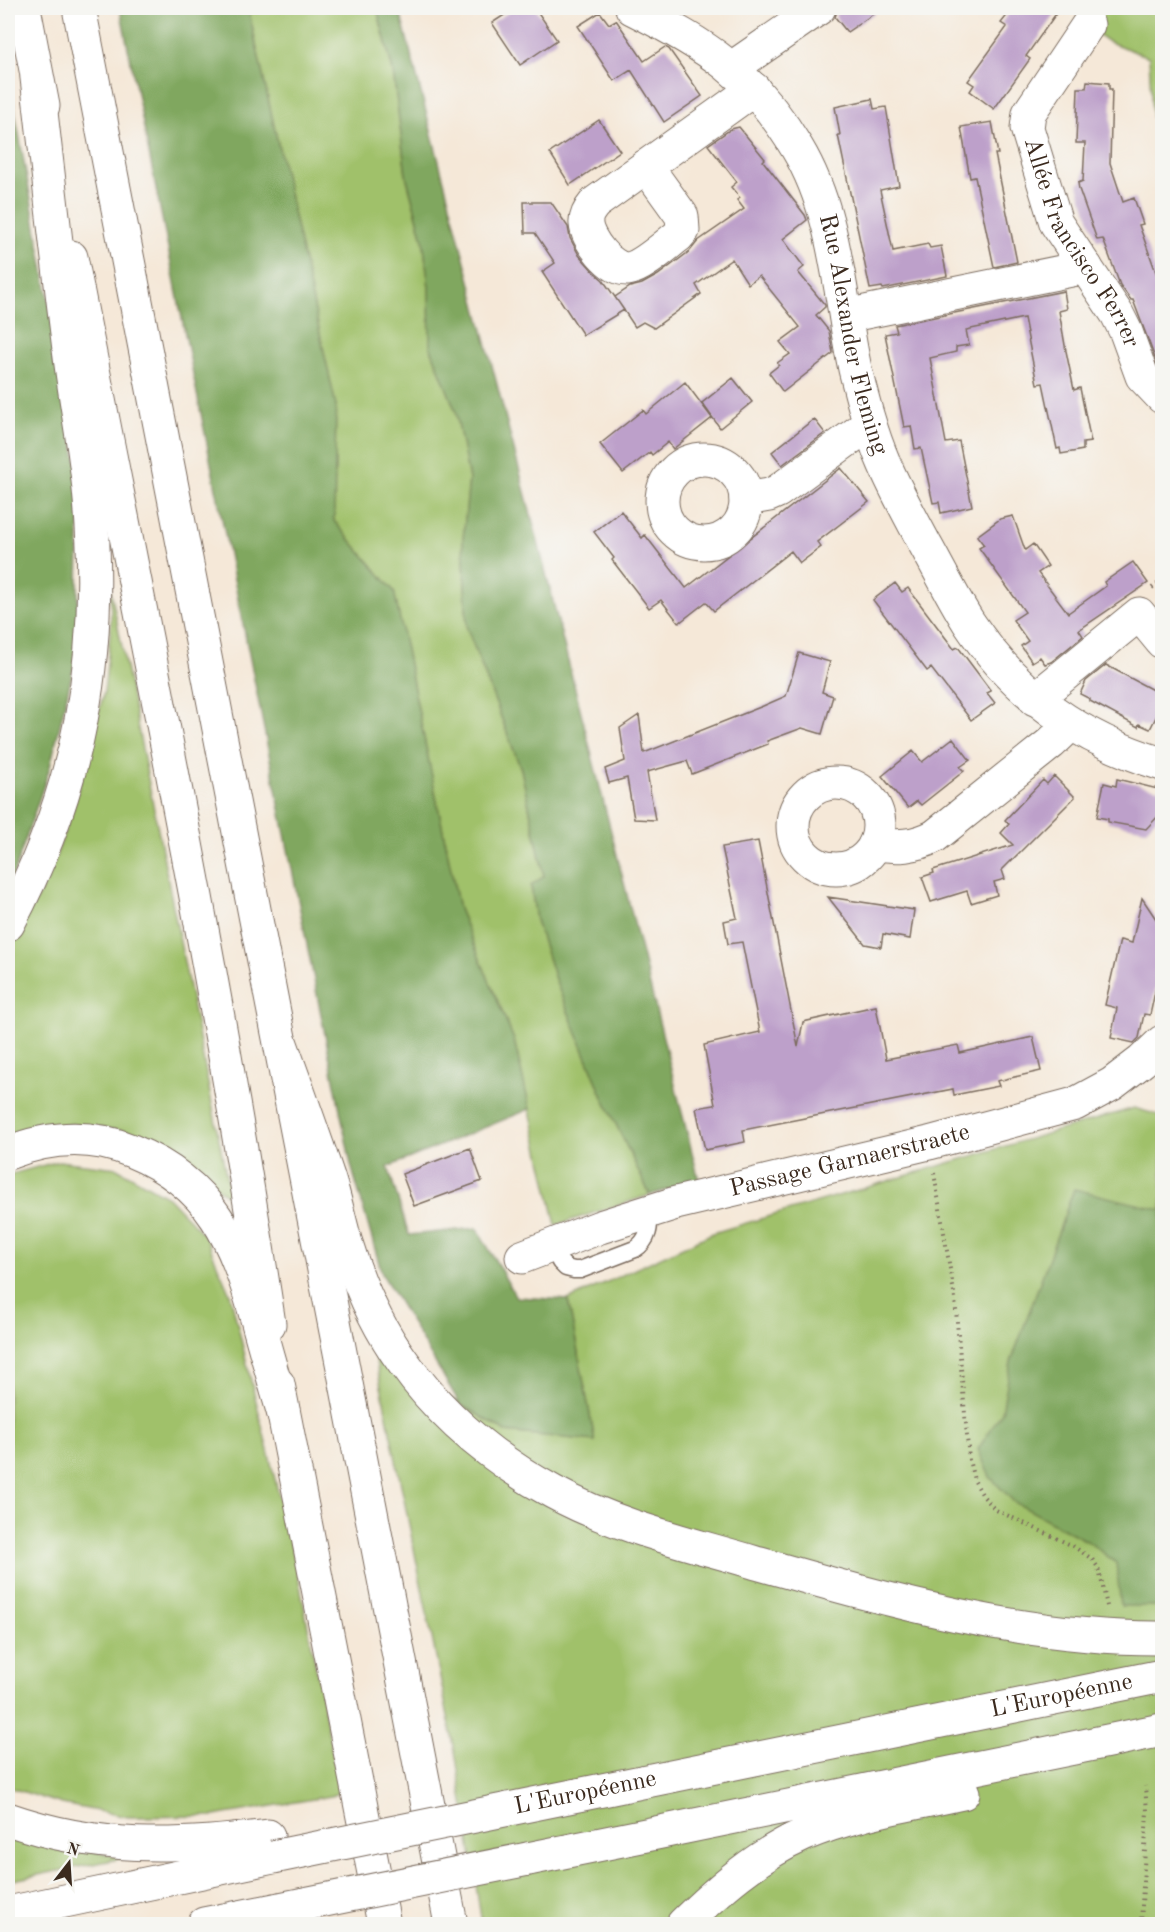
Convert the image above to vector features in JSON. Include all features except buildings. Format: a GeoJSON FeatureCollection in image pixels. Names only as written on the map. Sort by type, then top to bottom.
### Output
{"type":"FeatureCollection","features":[{"type":"Feature","properties":{"kind":"main road"},"geometry":{"type":"LineString","coordinates":[[24,8],[246,1168],[283,1411],[384,1924]]}},
{"type":"Feature","properties":{"kind":"main road"},"geometry":{"type":"LineString","coordinates":[[79,8],[282,1044],[451,1924]]}},
{"type":"Feature","properties":{"kind":"main road"},"geometry":{"type":"LineString","coordinates":[[94,8],[102,126]]}},
{"type":"Feature","properties":{"kind":"main road","name":"Rue Alexander Fleming"},"geometry":{"type":"LineString","coordinates":[[632,8],[691,39],[743,78],[792,140],[819,190],[855,368],[869,424],[899,496],[960,608],[978,635],[1035,699],[1071,724],[1110,745],[1162,764]]}},
{"type":"Feature","properties":{"kind":"main road"},"geometry":{"type":"LineString","coordinates":[[646,166],[819,8]]}},
{"type":"Feature","properties":{"kind":"main road","name":"Allée Francisco Ferrer"},"geometry":{"type":"LineString","coordinates":[[1088,25],[1029,113],[1027,128],[1056,223],[1122,323],[1142,376],[1162,397]]}},
{"type":"Feature","properties":{"kind":"main road"},"geometry":{"type":"LineString","coordinates":[[8,924],[40,857],[75,753],[87,690],[93,609],[93,543],[90,500],[70,363],[38,78]]}},
{"type":"Feature","properties":{"kind":"main road"},"geometry":{"type":"LineString","coordinates":[[846,316],[1086,267]]}},
{"type":"Feature","properties":{"kind":"main road"},"geometry":{"type":"LineString","coordinates":[[746,499],[778,491],[869,424]]}},
{"type":"Feature","properties":{"kind":"main road"},"geometry":{"type":"LineString","coordinates":[[1035,699],[1139,614],[1162,642]]}},
{"type":"Feature","properties":{"kind":"main road"},"geometry":{"type":"LineString","coordinates":[[875,844],[906,846],[935,836],[1051,743],[1071,724]]}},
{"type":"Feature","properties":{"kind":"main road","name":"Passage Garnaerstraete"},"geometry":{"type":"LineString","coordinates":[[537,1252],[649,1211],[929,1143],[1075,1104],[1112,1084],[1162,1042]]}},
{"type":"Feature","properties":{"kind":"main road"},"geometry":{"type":"LineString","coordinates":[[282,1044],[329,1180],[357,1275],[378,1321],[402,1362],[427,1392],[471,1437],[499,1459],[555,1493],[604,1515],[680,1541],[801,1575],[920,1607],[1007,1625],[1087,1636],[1162,1638]]}},
{"type":"Feature","properties":{"kind":"main road"},"geometry":{"type":"LineString","coordinates":[[8,1153],[22,1147],[55,1140],[97,1141],[124,1148],[150,1159],[177,1175],[197,1193],[222,1225],[241,1264],[283,1411]]}},
{"type":"Feature","properties":{"kind":"main road","name":"L'Européenne"},"geometry":{"type":"LineString","coordinates":[[8,1913],[270,1847],[505,1802],[814,1748],[1162,1676]]}},
{"type":"Feature","properties":{"kind":"main road"},"geometry":{"type":"LineString","coordinates":[[204,1924],[1162,1731]]}},
{"type":"Feature","properties":{"kind":"main road"},"geometry":{"type":"LineString","coordinates":[[682,1924],[741,1872],[803,1835],[855,1818],[990,1786],[1162,1731]]}},
{"type":"Feature","properties":{"kind":"main road"},"geometry":{"type":"LineString","coordinates":[[8,1818],[44,1830],[85,1839],[131,1844],[201,1843],[270,1847]]}},
{"type":"Feature","properties":{"kind":"path"},"geometry":{"type":"LineString","coordinates":[[929,1143],[956,1299],[969,1460],[974,1480],[983,1496],[996,1510],[1073,1546],[1092,1559],[1100,1574],[1109,1616]]}},
{"type":"Feature","properties":{"kind":"path"},"geometry":{"type":"LineString","coordinates":[[1141,1924],[1147,1810],[1145,1786]]}},
{"type":"Feature","properties":{"kind":"green space"},"geometry":{"type":"Polygon","coordinates":[[[120,8],[248,8],[336,406],[334,521],[394,591],[459,909],[514,1040],[530,1109],[388,1167],[409,1235],[477,1228],[516,1297],[568,1300],[595,1441],[506,1432],[460,1404],[382,1274],[351,1165],[120,8]]]}},
{"type":"Feature","properties":{"kind":"green space"},"geometry":{"type":"Polygon","coordinates":[[[248,8],[377,8],[393,71],[406,175],[423,239],[429,287],[430,346],[456,412],[469,479],[463,540],[467,628],[521,769],[544,876],[531,886],[536,920],[556,982],[603,1097],[650,1195],[556,1225],[514,1040],[459,909],[394,591],[334,521],[336,406],[248,8]]]}},
{"type":"Feature","properties":{"kind":"green space"},"geometry":{"type":"Polygon","coordinates":[[[377,8],[399,8],[537,538],[699,1180],[650,1195],[603,1097],[556,982],[536,920],[531,886],[544,876],[521,769],[467,628],[463,540],[469,479],[456,412],[430,346],[429,287],[423,239],[406,175],[393,71],[377,8]]]}},
{"type":"Feature","properties":{"kind":"green space"},"geometry":{"type":"Polygon","coordinates":[[[1077,8],[1162,8],[1162,142],[1152,117],[1149,57],[1107,41],[1079,20],[1077,8]]]}},
{"type":"Feature","properties":{"kind":"green space"},"geometry":{"type":"Polygon","coordinates":[[[8,74],[80,482],[77,653],[50,767],[8,885],[8,74]]]}},
{"type":"Feature","properties":{"kind":"green space"},"geometry":{"type":"Polygon","coordinates":[[[110,586],[231,1200],[184,1158],[127,1131],[72,1124],[8,1138],[8,951],[49,876],[74,805],[104,692],[111,626],[110,586]]]}},
{"type":"Feature","properties":{"kind":"green space"},"geometry":{"type":"Polygon","coordinates":[[[1134,1108],[1162,1116],[1162,1924],[482,1924],[455,1751],[374,1352],[506,1432],[595,1441],[568,1300],[713,1233],[1134,1108]]]}},
{"type":"Feature","properties":{"kind":"green space"},"geometry":{"type":"Polygon","coordinates":[[[59,1161],[117,1168],[168,1197],[205,1236],[230,1294],[297,1570],[340,1792],[331,1796],[214,1816],[128,1817],[62,1804],[8,1787],[8,1175],[59,1161]]]}},
{"type":"Feature","properties":{"kind":"green space"},"geometry":{"type":"Polygon","coordinates":[[[1074,1189],[1162,1210],[1162,1606],[1121,1606],[1116,1563],[1087,1541],[1014,1502],[990,1477],[978,1449],[1002,1412],[1011,1362],[1074,1189]]]}},
{"type":"Feature","properties":{"kind":"green space"},"geometry":{"type":"Polygon","coordinates":[[[8,1834],[123,1858],[8,1881],[8,1834]]]}}]}
